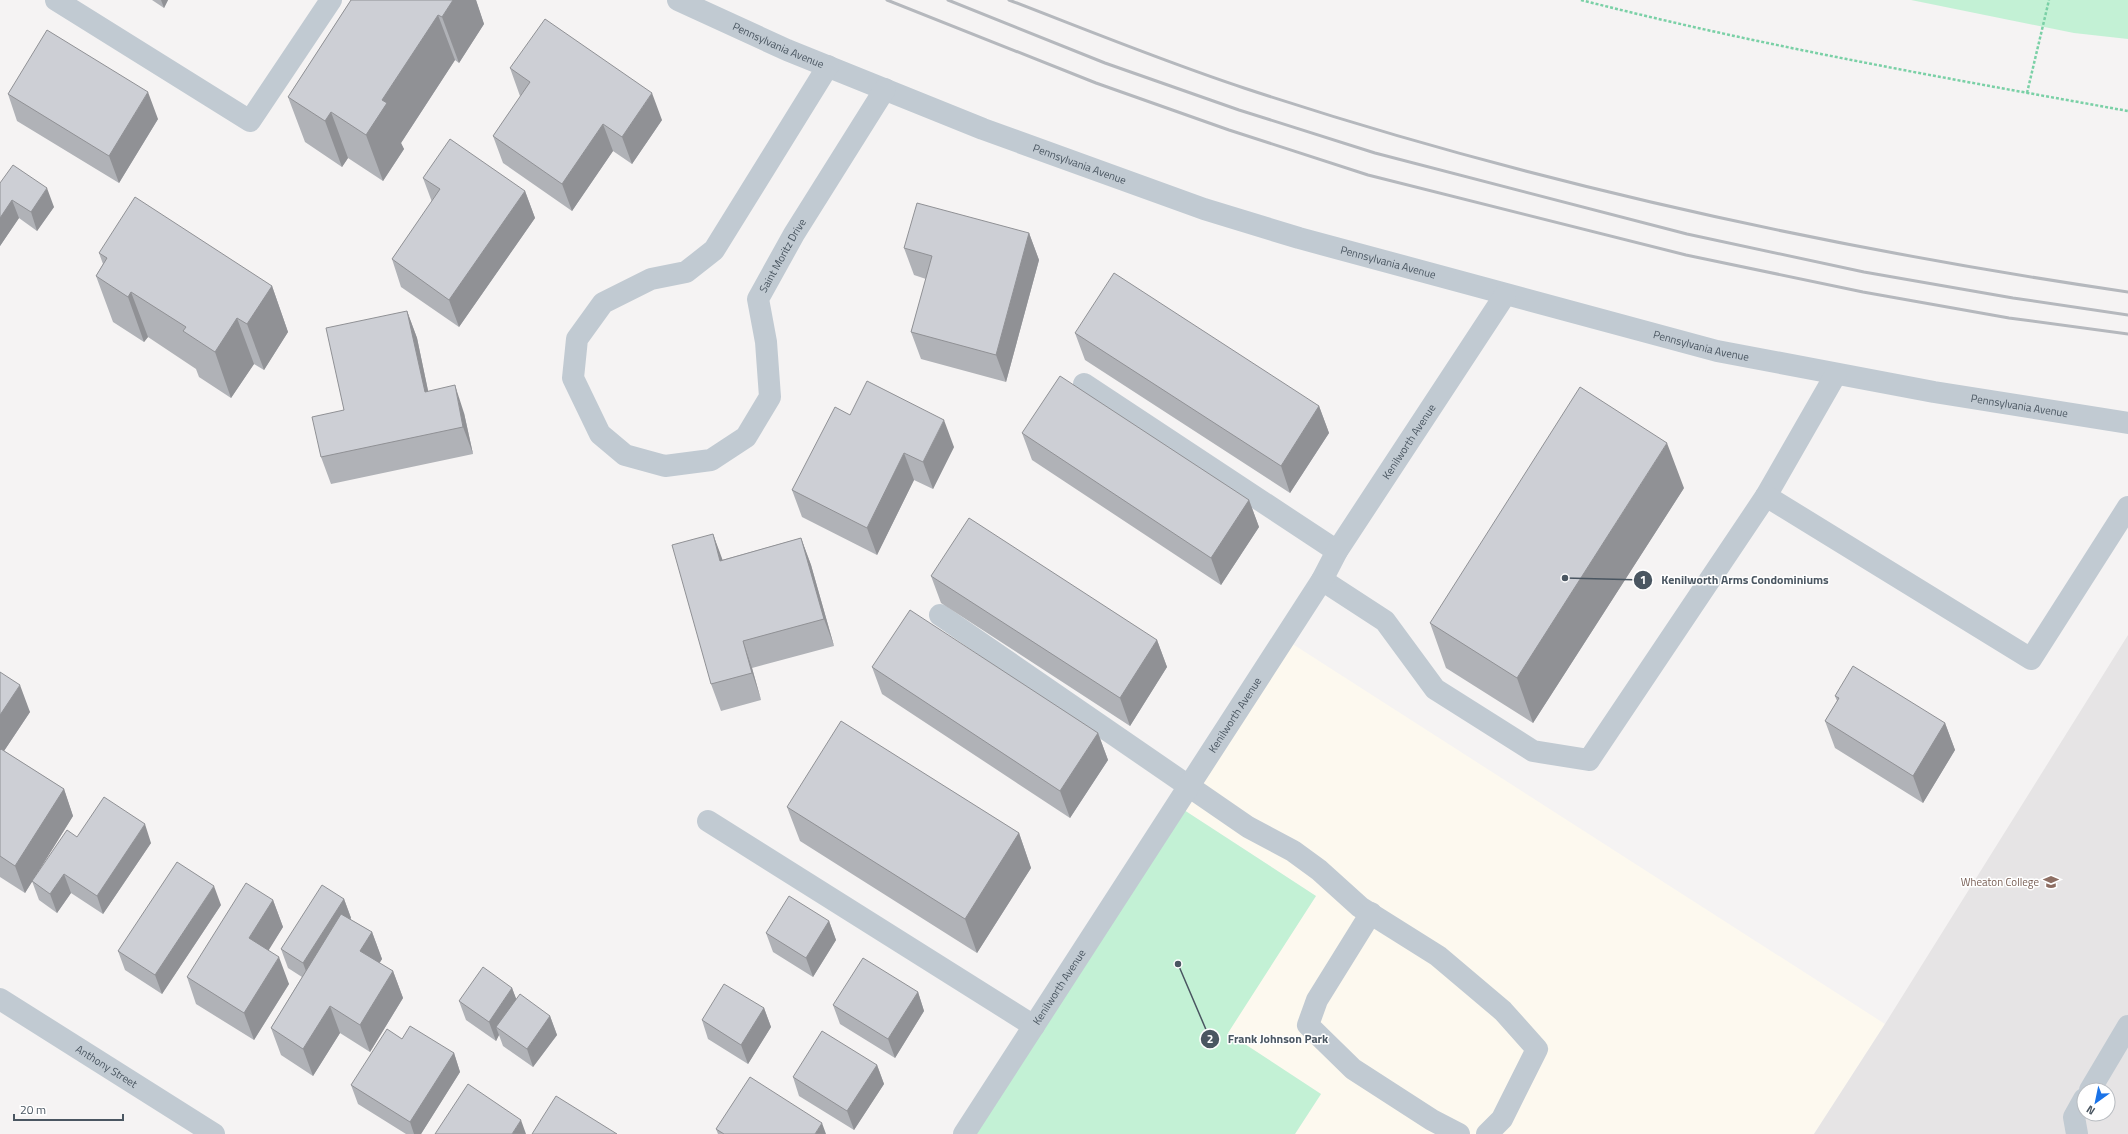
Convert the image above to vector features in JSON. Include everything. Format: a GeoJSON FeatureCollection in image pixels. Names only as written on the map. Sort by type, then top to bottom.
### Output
{"type":"FeatureCollection","features":[{"type":"Feature","properties":{"kind":"street"},"geometry":{"type":"LineString","coordinates":[[56,0],[250,121],[330,0]]}},
{"type":"Feature","properties":{"kind":"street","name":"Pennsylvania Avenue"},"geometry":{"type":"LineString","coordinates":[[678,0],[787,50],[1035,148],[1204,208],[1299,238],[1505,295],[1718,351],[1836,374],[2049,411],[2128,423]]}},
{"type":"Feature","properties":{"kind":"street","name":"Saint Moritz Drive"},"geometry":{"type":"LineString","coordinates":[[828,66],[714,250],[686,272],[651,279],[603,303],[577,339],[573,378],[600,434],[625,455],[666,466],[711,460],[746,437],[770,397],[766,342],[758,299],[794,234],[885,89]]}},
{"type":"Feature","properties":{"kind":"street","name":"Kenilworth Avenue"},"geometry":{"type":"LineString","coordinates":[[964,1134],[1322,580],[1337,551],[1505,295]]}},
{"type":"Feature","properties":{"kind":"street"},"geometry":{"type":"LineString","coordinates":[[1322,580],[1385,621],[1435,689],[1533,752],[1589,760],[1766,496],[1836,374]]}},
{"type":"Feature","properties":{"kind":"street"},"geometry":{"type":"LineString","coordinates":[[1084,384],[1337,551]]}},
{"type":"Feature","properties":{"kind":"street"},"geometry":{"type":"LineString","coordinates":[[1766,496],[2031,659],[2128,507]]}},
{"type":"Feature","properties":{"kind":"street"},"geometry":{"type":"LineString","coordinates":[[940,615],[1248,827],[1293,851],[1318,870],[1360,907],[1438,956],[1502,1011],[1537,1050],[1502,1118],[1487,1134]]}},
{"type":"Feature","properties":{"kind":"street"},"geometry":{"type":"LineString","coordinates":[[708,821],[1034,1026]]}},
{"type":"Feature","properties":{"kind":"street"},"geometry":{"type":"LineString","coordinates":[[1371,913],[1317,1000],[1308,1025],[1353,1069],[1432,1120],[1459,1134]]}},
{"type":"Feature","properties":{"kind":"street","name":"Anthony Street"},"geometry":{"type":"LineString","coordinates":[[0,999],[214,1134]]}},
{"type":"Feature","properties":{"kind":"street"},"geometry":{"type":"LineString","coordinates":[[2095,1082],[2128,1026]]}},
{"type":"Feature","properties":{"kind":"street"},"geometry":{"type":"LineString","coordinates":[[2076,1113],[2074,1117],[2077,1134]]}},
{"type":"Feature","properties":{"kind":"path"},"geometry":{"type":"LineString","coordinates":[[1580,0],[1673,24],[1797,50],[2128,111]]}},
{"type":"Feature","properties":{"kind":"path"},"geometry":{"type":"LineString","coordinates":[[2027,93],[2049,0]]}},
{"type":"Feature","properties":{"kind":"shaded area","name":"Wheaton College"},"geometry":{"type":"Polygon","coordinates":[[[2128,635],[2128,1134],[1814,1134],[1885,1024],[2128,635]]]}},
{"type":"Feature","properties":{"kind":"shaded area"},"geometry":{"type":"Polygon","coordinates":[[[1291,643],[1885,1024],[1814,1134],[1295,1134],[1321,1094],[1227,1033],[1316,896],[1184,810],[1291,643]]]}},
{"type":"Feature","properties":{"kind":"green space"},"geometry":{"type":"Polygon","coordinates":[[[1911,0],[2128,0],[2128,39],[2074,33],[1911,0]]]}},
{"type":"Feature","properties":{"kind":"green space"},"geometry":{"type":"Polygon","coordinates":[[[1184,810],[1316,896],[1228,1033],[1321,1094],[1295,1134],[976,1134],[1184,810]]]}},
{"type":"Feature","properties":{"kind":"building"},"geometry":{"type":"Polygon","coordinates":[[[351,0],[453,0],[442,17],[438,15],[382,100],[387,103],[366,135],[331,112],[325,121],[288,97],[351,0]]]}},
{"type":"Feature","properties":{"kind":"building"},"geometry":{"type":"Polygon","coordinates":[[[545,19],[652,93],[622,137],[603,124],[562,184],[493,136],[530,82],[510,68],[545,19]]]}},
{"type":"Feature","properties":{"kind":"building"},"geometry":{"type":"Polygon","coordinates":[[[47,30],[148,92],[109,156],[8,94],[47,30]]]}},
{"type":"Feature","properties":{"kind":"building"},"geometry":{"type":"Polygon","coordinates":[[[450,139],[525,191],[449,300],[392,259],[440,189],[423,178],[450,139]]]}},
{"type":"Feature","properties":{"kind":"building"},"geometry":{"type":"Polygon","coordinates":[[[13,165],[47,188],[31,212],[12,200],[0,218],[0,183],[13,165]]]}},
{"type":"Feature","properties":{"kind":"building"},"geometry":{"type":"Polygon","coordinates":[[[135,197],[272,286],[247,324],[237,318],[215,352],[183,331],[186,327],[131,292],[128,297],[96,276],[107,258],[99,253],[135,197]]]}},
{"type":"Feature","properties":{"kind":"building"},"geometry":{"type":"Polygon","coordinates":[[[917,203],[1029,233],[996,355],[911,332],[932,256],[904,248],[917,203]]]}},
{"type":"Feature","properties":{"kind":"building"},"geometry":{"type":"Polygon","coordinates":[[[1114,273],[1319,406],[1281,466],[1075,333],[1114,273]]]}},
{"type":"Feature","properties":{"kind":"building"},"geometry":{"type":"Polygon","coordinates":[[[407,311],[425,392],[455,385],[463,427],[321,457],[312,417],[344,410],[326,328],[407,311]]]}},
{"type":"Feature","properties":{"kind":"building"},"geometry":{"type":"Polygon","coordinates":[[[1060,376],[1249,500],[1211,558],[1022,433],[1060,376]]]}},
{"type":"Feature","properties":{"kind":"building"},"geometry":{"type":"Polygon","coordinates":[[[867,381],[944,420],[923,462],[904,453],[867,528],[792,490],[835,407],[850,415],[867,381]]]}},
{"type":"Feature","properties":{"kind":"building"},"geometry":{"type":"Polygon","coordinates":[[[1580,387],[1667,443],[1517,678],[1430,623],[1580,387]]]}},
{"type":"Feature","properties":{"kind":"building"},"geometry":{"type":"Polygon","coordinates":[[[969,518],[1157,640],[1120,698],[931,576],[969,518]]]}},
{"type":"Feature","properties":{"kind":"building"},"geometry":{"type":"Polygon","coordinates":[[[713,534],[720,561],[801,538],[824,619],[743,641],[752,673],[711,684],[672,545],[713,534]]]}},
{"type":"Feature","properties":{"kind":"building"},"geometry":{"type":"Polygon","coordinates":[[[910,610],[1098,733],[1060,791],[872,667],[910,610]]]}},
{"type":"Feature","properties":{"kind":"building"},"geometry":{"type":"Polygon","coordinates":[[[1853,666],[1945,723],[1913,776],[1825,721],[1839,698],[1835,696],[1853,666]]]}},
{"type":"Feature","properties":{"kind":"building"},"geometry":{"type":"Polygon","coordinates":[[[0,672],[20,685],[0,715],[0,672]]]}},
{"type":"Feature","properties":{"kind":"building"},"geometry":{"type":"Polygon","coordinates":[[[841,721],[1019,833],[965,919],[787,807],[841,721]]]}},
{"type":"Feature","properties":{"kind":"building"},"geometry":{"type":"Polygon","coordinates":[[[1,749],[64,789],[15,866],[0,856],[1,749]]]}},
{"type":"Feature","properties":{"kind":"building"},"geometry":{"type":"Polygon","coordinates":[[[104,797],[145,824],[97,896],[64,874],[50,894],[32,881],[67,830],[77,837],[104,797]]]}},
{"type":"Feature","properties":{"kind":"building"},"geometry":{"type":"Polygon","coordinates":[[[177,862],[214,886],[155,975],[118,951],[177,862]]]}},
{"type":"Feature","properties":{"kind":"building"},"geometry":{"type":"Polygon","coordinates":[[[246,883],[273,900],[249,938],[279,957],[244,1013],[187,977],[246,883]]]}},
{"type":"Feature","properties":{"kind":"building"},"geometry":{"type":"Polygon","coordinates":[[[322,885],[344,899],[303,963],[281,949],[322,885]]]}},
{"type":"Feature","properties":{"kind":"building"},"geometry":{"type":"Polygon","coordinates":[[[789,896],[829,921],[806,958],[766,933],[789,896]]]}},
{"type":"Feature","properties":{"kind":"building"},"geometry":{"type":"Polygon","coordinates":[[[341,914],[372,932],[360,951],[393,971],[360,1025],[330,1006],[303,1049],[271,1028],[341,914]]]}},
{"type":"Feature","properties":{"kind":"building"},"geometry":{"type":"Polygon","coordinates":[[[863,958],[918,992],[888,1039],[833,1005],[863,958]]]}},
{"type":"Feature","properties":{"kind":"building"},"geometry":{"type":"Polygon","coordinates":[[[483,967],[512,988],[489,1022],[459,1001],[483,967]]]}},
{"type":"Feature","properties":{"kind":"building"},"geometry":{"type":"Polygon","coordinates":[[[724,984],[764,1008],[741,1045],[702,1020],[724,984]]]}},
{"type":"Feature","properties":{"kind":"building"},"geometry":{"type":"Polygon","coordinates":[[[520,994],[550,1016],[527,1049],[496,1027],[520,994]]]}},
{"type":"Feature","properties":{"kind":"building"},"geometry":{"type":"Polygon","coordinates":[[[410,1026],[454,1053],[410,1122],[351,1085],[387,1029],[402,1039],[410,1026]]]}},
{"type":"Feature","properties":{"kind":"building"},"geometry":{"type":"Polygon","coordinates":[[[822,1031],[877,1065],[847,1111],[793,1077],[822,1031]]]}},
{"type":"Feature","properties":{"kind":"building"},"geometry":{"type":"Polygon","coordinates":[[[750,1077],[822,1123],[815,1134],[724,1134],[716,1129],[750,1077]]]}},
{"type":"Feature","properties":{"kind":"building"},"geometry":{"type":"Polygon","coordinates":[[[468,1084],[521,1120],[512,1134],[435,1134],[468,1084]]]}},
{"type":"Feature","properties":{"kind":"building"},"geometry":{"type":"Polygon","coordinates":[[[556,1096],[617,1134],[532,1134],[556,1096]]]}},
{"type":"Feature","properties":{"kind":"railway"},"geometry":{"type":"LineString","coordinates":[[887,0],[1096,83],[1229,130],[1368,175],[1686,255],[1863,292],[2009,318],[2128,334]]}},
{"type":"Feature","properties":{"kind":"railway"},"geometry":{"type":"LineString","coordinates":[[948,0],[1105,63],[1239,110],[1375,153],[1687,234],[1864,272],[2013,298],[2128,315]]}},
{"type":"Feature","properties":{"kind":"railway"},"geometry":{"type":"LineString","coordinates":[[1009,0],[1155,57],[1244,88],[1461,154],[1571,183],[1682,209],[1904,255],[2128,292]]}},
{"type":"Feature","properties":{"kind":"place","name":"Kenilworth Arms Condominiums"},"geometry":{"type":"Point","coordinates":[1565,578]}},
{"type":"Feature","properties":{"kind":"place","name":"Wheaton College"},"geometry":{"type":"Point","coordinates":[2051,882]}},
{"type":"Feature","properties":{"kind":"place","name":"Frank Johnson Park"},"geometry":{"type":"Point","coordinates":[1178,964]}}]}
